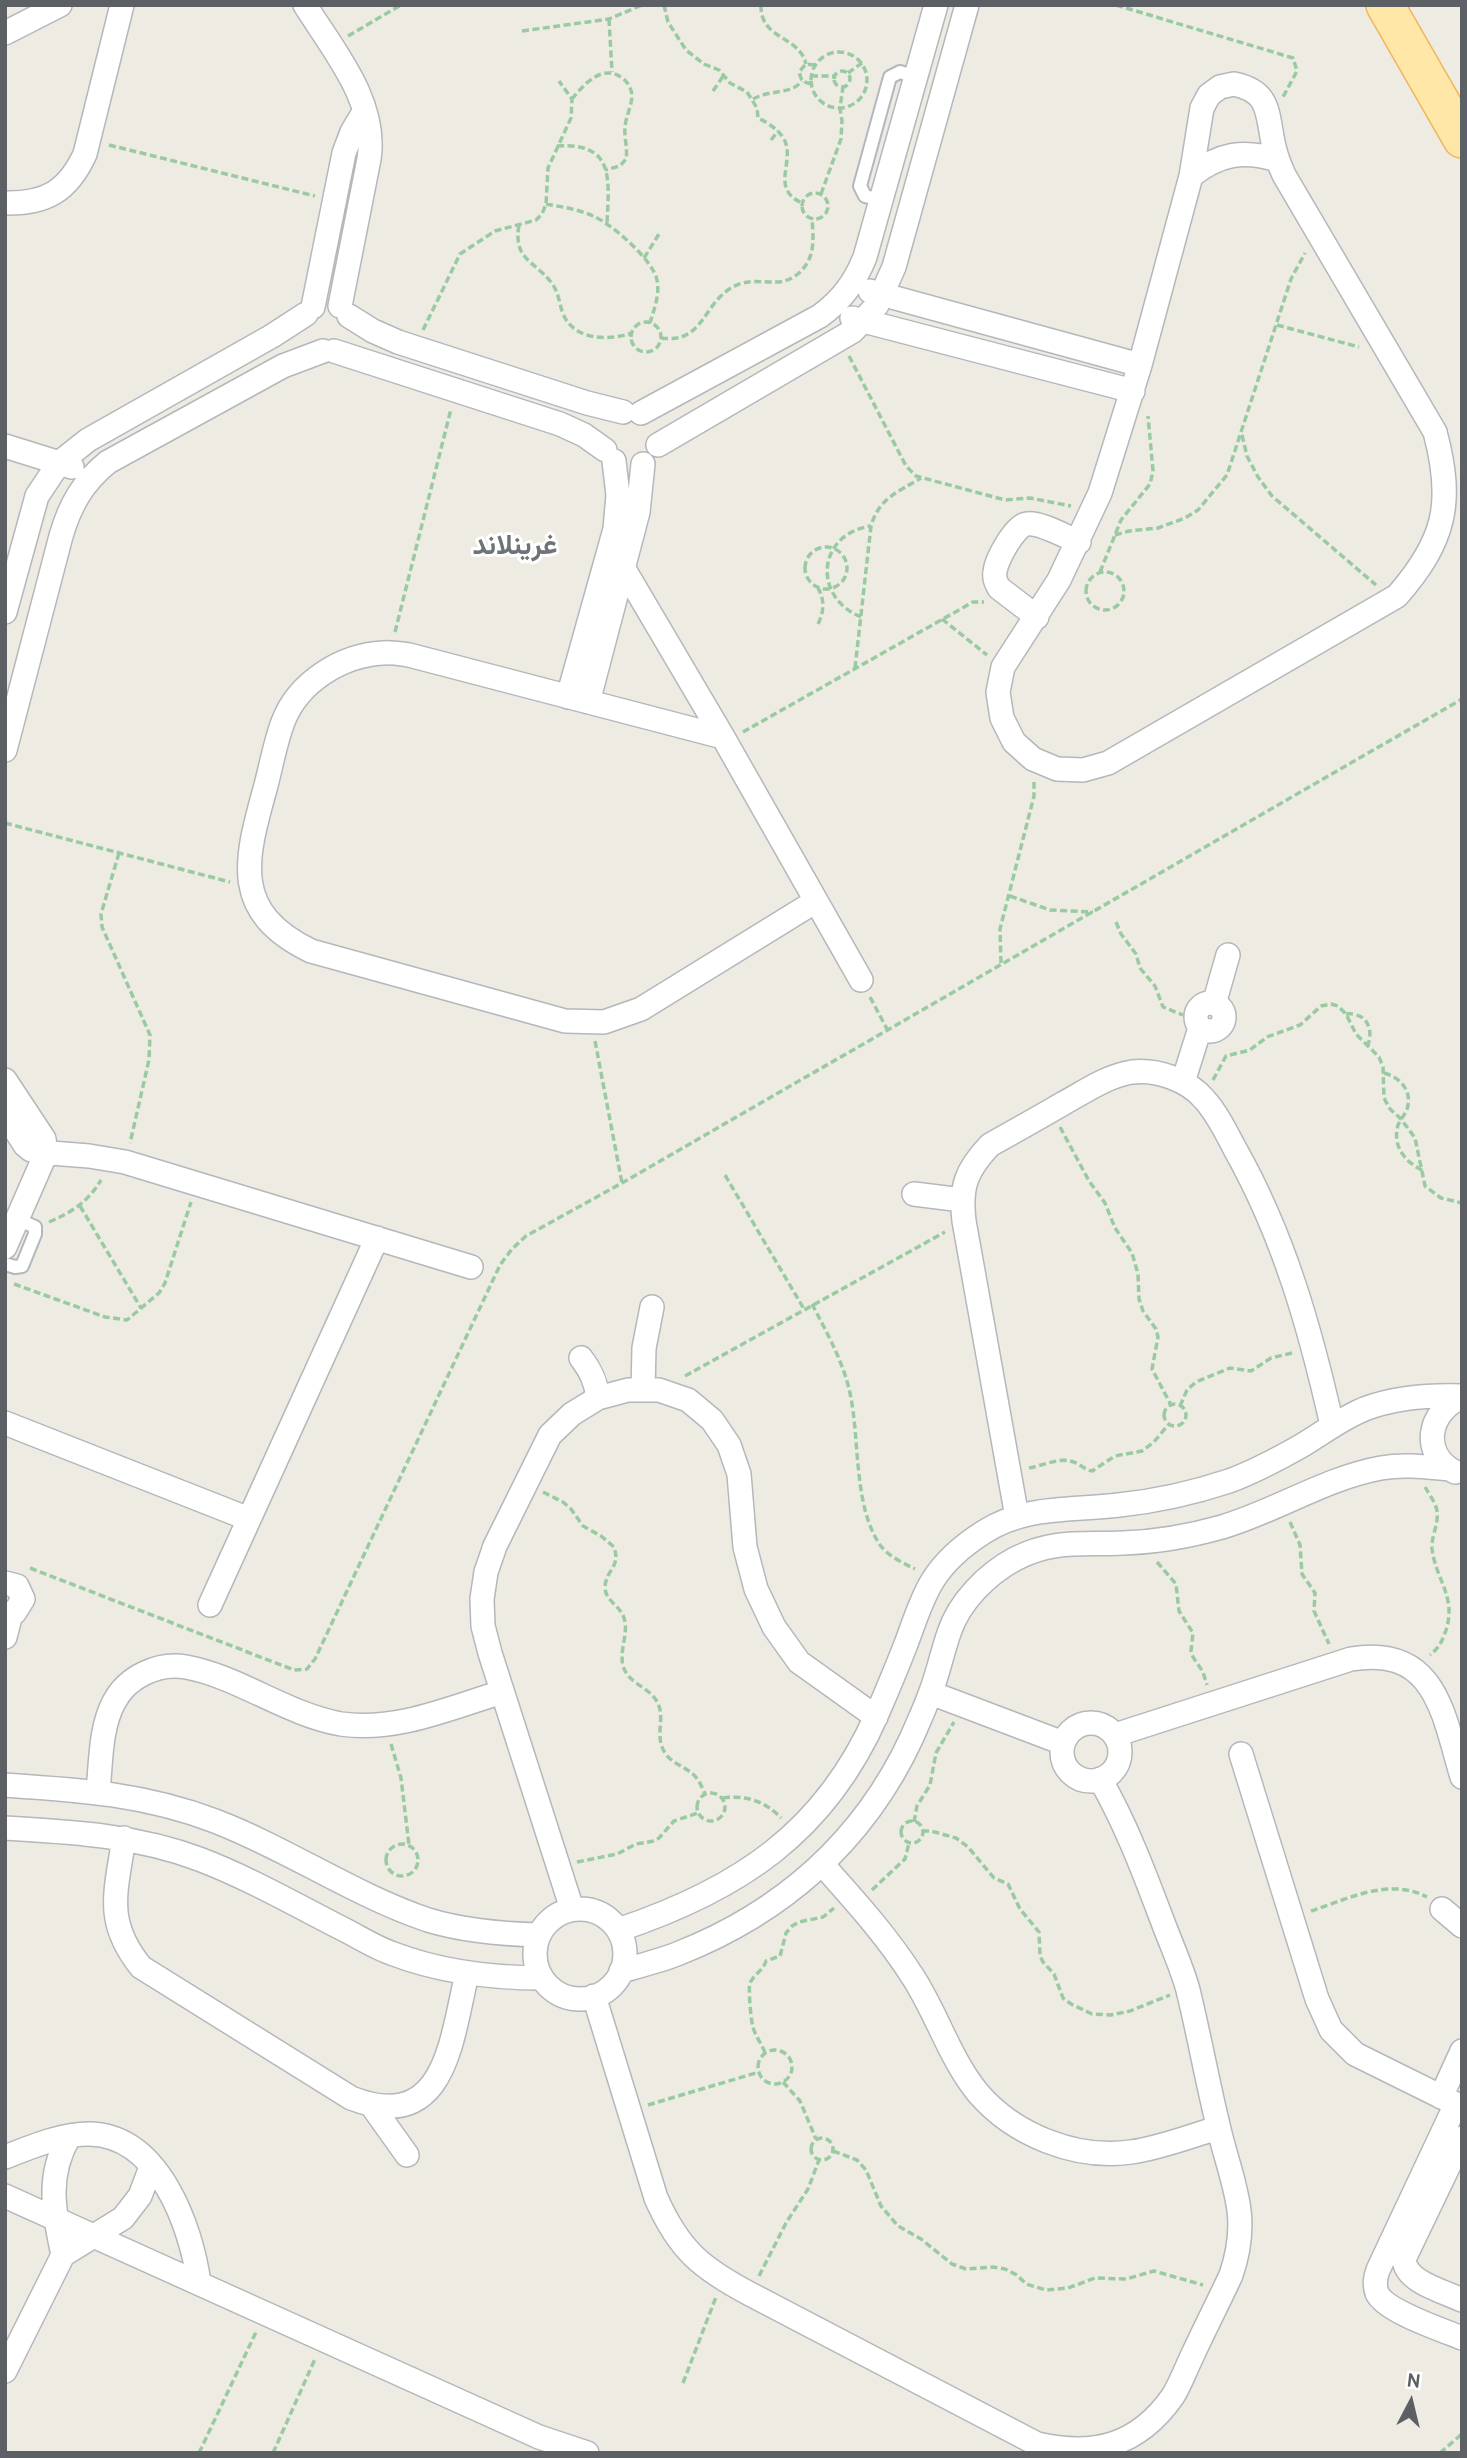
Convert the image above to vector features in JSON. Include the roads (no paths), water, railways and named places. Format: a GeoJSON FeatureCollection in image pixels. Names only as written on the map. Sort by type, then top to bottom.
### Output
{"type":"FeatureCollection","features":[{"type":"Feature","properties":{"kind":"main road"},"geometry":{"type":"LineString","coordinates":[[1385,5],[1462,139]]}},
{"type":"Feature","properties":{"kind":"street"},"geometry":{"type":"LineString","coordinates":[[5,33],[60,5]]}},
{"type":"Feature","properties":{"kind":"street"},"geometry":{"type":"LineString","coordinates":[[5,203],[24,204],[44,199],[62,188],[76,173],[85,154],[122,5]]}},
{"type":"Feature","properties":{"kind":"street"},"geometry":{"type":"LineString","coordinates":[[5,750],[67,513],[94,473],[108,462],[283,366],[341,348],[352,330],[344,311],[371,135],[354,84],[305,5]]}},
{"type":"Feature","properties":{"kind":"street"},"geometry":{"type":"LineString","coordinates":[[578,699],[615,529],[618,495],[603,432],[607,423],[830,309],[852,285],[865,257],[936,5]]}},
{"type":"Feature","properties":{"kind":"street"},"geometry":{"type":"LineString","coordinates":[[658,445],[840,339],[863,322],[883,296],[894,267],[967,5]]}},
{"type":"Feature","properties":{"kind":"street"},"geometry":{"type":"LineString","coordinates":[[1234,84],[1248,87],[1259,95],[1267,106],[1277,160],[1435,432],[1444,466],[1445,502],[1437,537],[1420,569],[1397,596],[1108,763],[1083,771],[1057,769],[1033,759],[1014,742],[1002,718],[998,692],[1003,667],[1037,617],[1079,542],[1100,493],[1133,391],[1191,176],[1202,107],[1209,95],[1220,87],[1234,84]]}},
{"type":"Feature","properties":{"kind":"street"},"geometry":{"type":"LineString","coordinates":[[5,611],[37,496],[59,463],[88,440],[272,336],[310,310],[326,302],[373,331],[415,348],[587,403],[632,412],[653,423],[659,437],[653,456],[643,464],[628,467],[609,456],[584,435],[561,424],[315,349],[304,337],[302,329],[310,310],[347,142],[364,112]]}},
{"type":"Feature","properties":{"kind":"street"},"geometry":{"type":"LineString","coordinates":[[1191,176],[1205,164],[1241,153],[1259,154],[1277,160]]}},
{"type":"Feature","properties":{"kind":"street"},"geometry":{"type":"LineString","coordinates":[[852,285],[883,296],[1140,365]]}},
{"type":"Feature","properties":{"kind":"street"},"geometry":{"type":"LineString","coordinates":[[830,309],[863,322],[1133,391]]}},
{"type":"Feature","properties":{"kind":"street"},"geometry":{"type":"LineString","coordinates":[[5,446],[94,473]]}},
{"type":"Feature","properties":{"kind":"street"},"geometry":{"type":"LineString","coordinates":[[578,699],[624,569],[638,512],[643,464]]}},
{"type":"Feature","properties":{"kind":"street"},"geometry":{"type":"LineString","coordinates":[[1037,617],[995,582],[996,567],[1014,531],[1020,526],[1035,524],[1079,542]]}},
{"type":"Feature","properties":{"kind":"street"},"geometry":{"type":"LineString","coordinates":[[624,569],[861,980]]}},
{"type":"Feature","properties":{"kind":"street"},"geometry":{"type":"LineString","coordinates":[[724,739],[410,655],[384,653],[359,656],[335,666],[314,680],[296,698],[283,720],[250,843],[248,866],[251,888],[260,908],[273,926],[291,941],[311,951],[565,1021],[604,1021],[641,1009],[816,901]]}},
{"type":"Feature","properties":{"kind":"street"},"geometry":{"type":"LineString","coordinates":[[1183,1082],[1203,1016],[1228,955]]}},
{"type":"Feature","properties":{"kind":"street"},"geometry":{"type":"LineString","coordinates":[[1017,1517],[963,1211],[965,1179],[975,1160],[990,1145],[1108,1078],[1133,1072],[1159,1073],[1183,1082],[1204,1098],[1245,1167],[1290,1266],[1332,1425]]}},
{"type":"Feature","properties":{"kind":"street"},"geometry":{"type":"LineString","coordinates":[[5,1080],[44,1139],[46,1153],[26,1223],[5,1247]]}},
{"type":"Feature","properties":{"kind":"street"},"geometry":{"type":"LineString","coordinates":[[5,1114],[31,1150],[118,1160],[471,1267]]}},
{"type":"Feature","properties":{"kind":"street"},"geometry":{"type":"LineString","coordinates":[[914,1194],[963,1211]]}},
{"type":"Feature","properties":{"kind":"street"},"geometry":{"type":"LineString","coordinates":[[210,1605],[377,1238]]}},
{"type":"Feature","properties":{"kind":"street"},"geometry":{"type":"LineString","coordinates":[[651,1390],[643,1348],[652,1307]]}},
{"type":"Feature","properties":{"kind":"street"},"geometry":{"type":"LineString","coordinates":[[581,1358],[596,1383],[598,1398]]}},
{"type":"Feature","properties":{"kind":"street"},"geometry":{"type":"LineString","coordinates":[[572,1909],[502,1692],[484,1626],[482,1599],[486,1572],[495,1546],[550,1435],[572,1414],[598,1398],[628,1390],[651,1390],[688,1400],[712,1420],[729,1445],[740,1474],[745,1547],[756,1588],[774,1627],[799,1662],[876,1717]]}},
{"type":"Feature","properties":{"kind":"street"},"geometry":{"type":"LineString","coordinates":[[618,1930],[667,1914],[713,1892],[756,1866],[796,1834],[827,1797],[876,1717],[933,1579],[957,1552],[985,1531],[1017,1517],[1045,1510],[1155,1501],[1194,1492],[1232,1480],[1268,1464],[1332,1425],[1366,1408],[1398,1399],[1430,1395],[1462,1396]]}},
{"type":"Feature","properties":{"kind":"street"},"geometry":{"type":"LineString","coordinates":[[1456,1472],[1435,1451],[1432,1440],[1433,1429],[1443,1408],[1462,1396]]}},
{"type":"Feature","properties":{"kind":"street"},"geometry":{"type":"LineString","coordinates":[[5,1423],[249,1520]]}},
{"type":"Feature","properties":{"kind":"street"},"geometry":{"type":"LineString","coordinates":[[621,1972],[676,1954],[729,1930],[778,1900],[823,1865],[857,1826],[886,1784],[911,1740],[931,1693],[950,1630],[966,1601],[988,1578],[1015,1559],[1045,1548],[1082,1542],[1147,1541],[1199,1533],[1279,1507],[1349,1476],[1382,1468],[1416,1466],[1456,1472]]}},
{"type":"Feature","properties":{"kind":"street"},"geometry":{"type":"LineString","coordinates":[[5,1583],[17,1586],[23,1594],[22,1604],[8,1614],[5,1637]]}},
{"type":"Feature","properties":{"kind":"street"},"geometry":{"type":"LineString","coordinates":[[1115,1735],[1336,1664],[1372,1656],[1393,1658],[1412,1667],[1427,1681],[1438,1699],[1462,1777]]}},
{"type":"Feature","properties":{"kind":"street"},"geometry":{"type":"LineString","coordinates":[[98,1791],[107,1721],[114,1701],[126,1685],[143,1673],[163,1666],[184,1666],[320,1719],[364,1726],[408,1721],[502,1692]]}},
{"type":"Feature","properties":{"kind":"street"},"geometry":{"type":"LineString","coordinates":[[931,1693],[1063,1743]]}},
{"type":"Feature","properties":{"kind":"street"},"geometry":{"type":"LineString","coordinates":[[1082,1724],[1101,1724],[1115,1735],[1120,1756],[1109,1774],[1089,1781],[1070,1772],[1062,1753],[1063,1743],[1068,1735],[1082,1724]]}},
{"type":"Feature","properties":{"kind":"street"},"geometry":{"type":"LineString","coordinates":[[1241,1754],[1317,1999],[1331,2030],[1355,2054],[1453,2103]]}},
{"type":"Feature","properties":{"kind":"street"},"geometry":{"type":"LineString","coordinates":[[594,1996],[656,2198],[668,2225],[685,2249],[706,2269],[1037,2444],[1063,2450],[1127,2446],[1139,2431],[1159,2414],[1175,2393],[1238,2255],[1241,2212],[1218,2128],[1187,1987],[1137,1853],[1100,1779]]}},
{"type":"Feature","properties":{"kind":"street"},"geometry":{"type":"LineString","coordinates":[[5,1785],[98,1791],[179,1809],[218,1822],[395,1908],[465,1929],[539,1935]]}},
{"type":"Feature","properties":{"kind":"street"},"geometry":{"type":"LineString","coordinates":[[5,1828],[124,1838],[162,1847],[200,1859],[388,1952],[467,1974],[542,1978]]}},
{"type":"Feature","properties":{"kind":"street"},"geometry":{"type":"LineString","coordinates":[[124,1838],[114,1906],[117,1929],[127,1949],[141,1967],[351,2098],[372,2106],[395,2106],[417,2098],[434,2084],[445,2064],[467,1974]]}},
{"type":"Feature","properties":{"kind":"street"},"geometry":{"type":"LineString","coordinates":[[823,1865],[889,1941],[914,1978],[955,2058],[978,2093],[1010,2122],[1047,2142],[1088,2152],[1130,2152],[1218,2128]]}},
{"type":"Feature","properties":{"kind":"street"},"geometry":{"type":"LineString","coordinates":[[572,1909],[585,1909],[609,1920],[618,1930],[625,1951],[621,1972],[605,1991],[594,1996],[582,1998],[559,1993],[542,1978],[536,1964],[535,1950],[539,1935],[553,1919],[572,1909]]}},
{"type":"Feature","properties":{"kind":"street"},"geometry":{"type":"LineString","coordinates":[[1442,1909],[1462,1926]]}},
{"type":"Feature","properties":{"kind":"street"},"geometry":{"type":"LineString","coordinates":[[1462,2050],[1453,2103],[1432,2178],[1405,2253],[1404,2264],[1414,2278],[1462,2300]]}},
{"type":"Feature","properties":{"kind":"street"},"geometry":{"type":"LineString","coordinates":[[372,2106],[407,2155]]}},
{"type":"Feature","properties":{"kind":"street"},"geometry":{"type":"LineString","coordinates":[[5,2157],[69,2137],[88,2134],[106,2136],[124,2143],[139,2153],[167,2187],[184,2221],[196,2258],[200,2283]]}},
{"type":"Feature","properties":{"kind":"street"},"geometry":{"type":"LineString","coordinates":[[63,2255],[52,2190],[62,2149],[69,2137]]}},
{"type":"Feature","properties":{"kind":"street"},"geometry":{"type":"LineString","coordinates":[[1462,2138],[1432,2178],[1378,2270],[1375,2286],[1377,2293],[1388,2305],[1462,2338]]}},
{"type":"Feature","properties":{"kind":"street"},"geometry":{"type":"LineString","coordinates":[[5,2371],[63,2255],[123,2218],[132,2209],[141,2196],[151,2167]]}},
{"type":"Feature","properties":{"kind":"street"},"geometry":{"type":"LineString","coordinates":[[5,2196],[324,2340],[536,2445],[587,2453]]}},
{"type":"Feature","properties":{"kind":"lane"},"geometry":{"type":"LineString","coordinates":[[5,1264],[19,1268],[24,1263],[36,1234],[26,1223]]}},
{"type":"Feature","properties":{"kind":"district","name":"غرينلاند"},"geometry":{"type":"Point","coordinates":[515,546]}}]}
